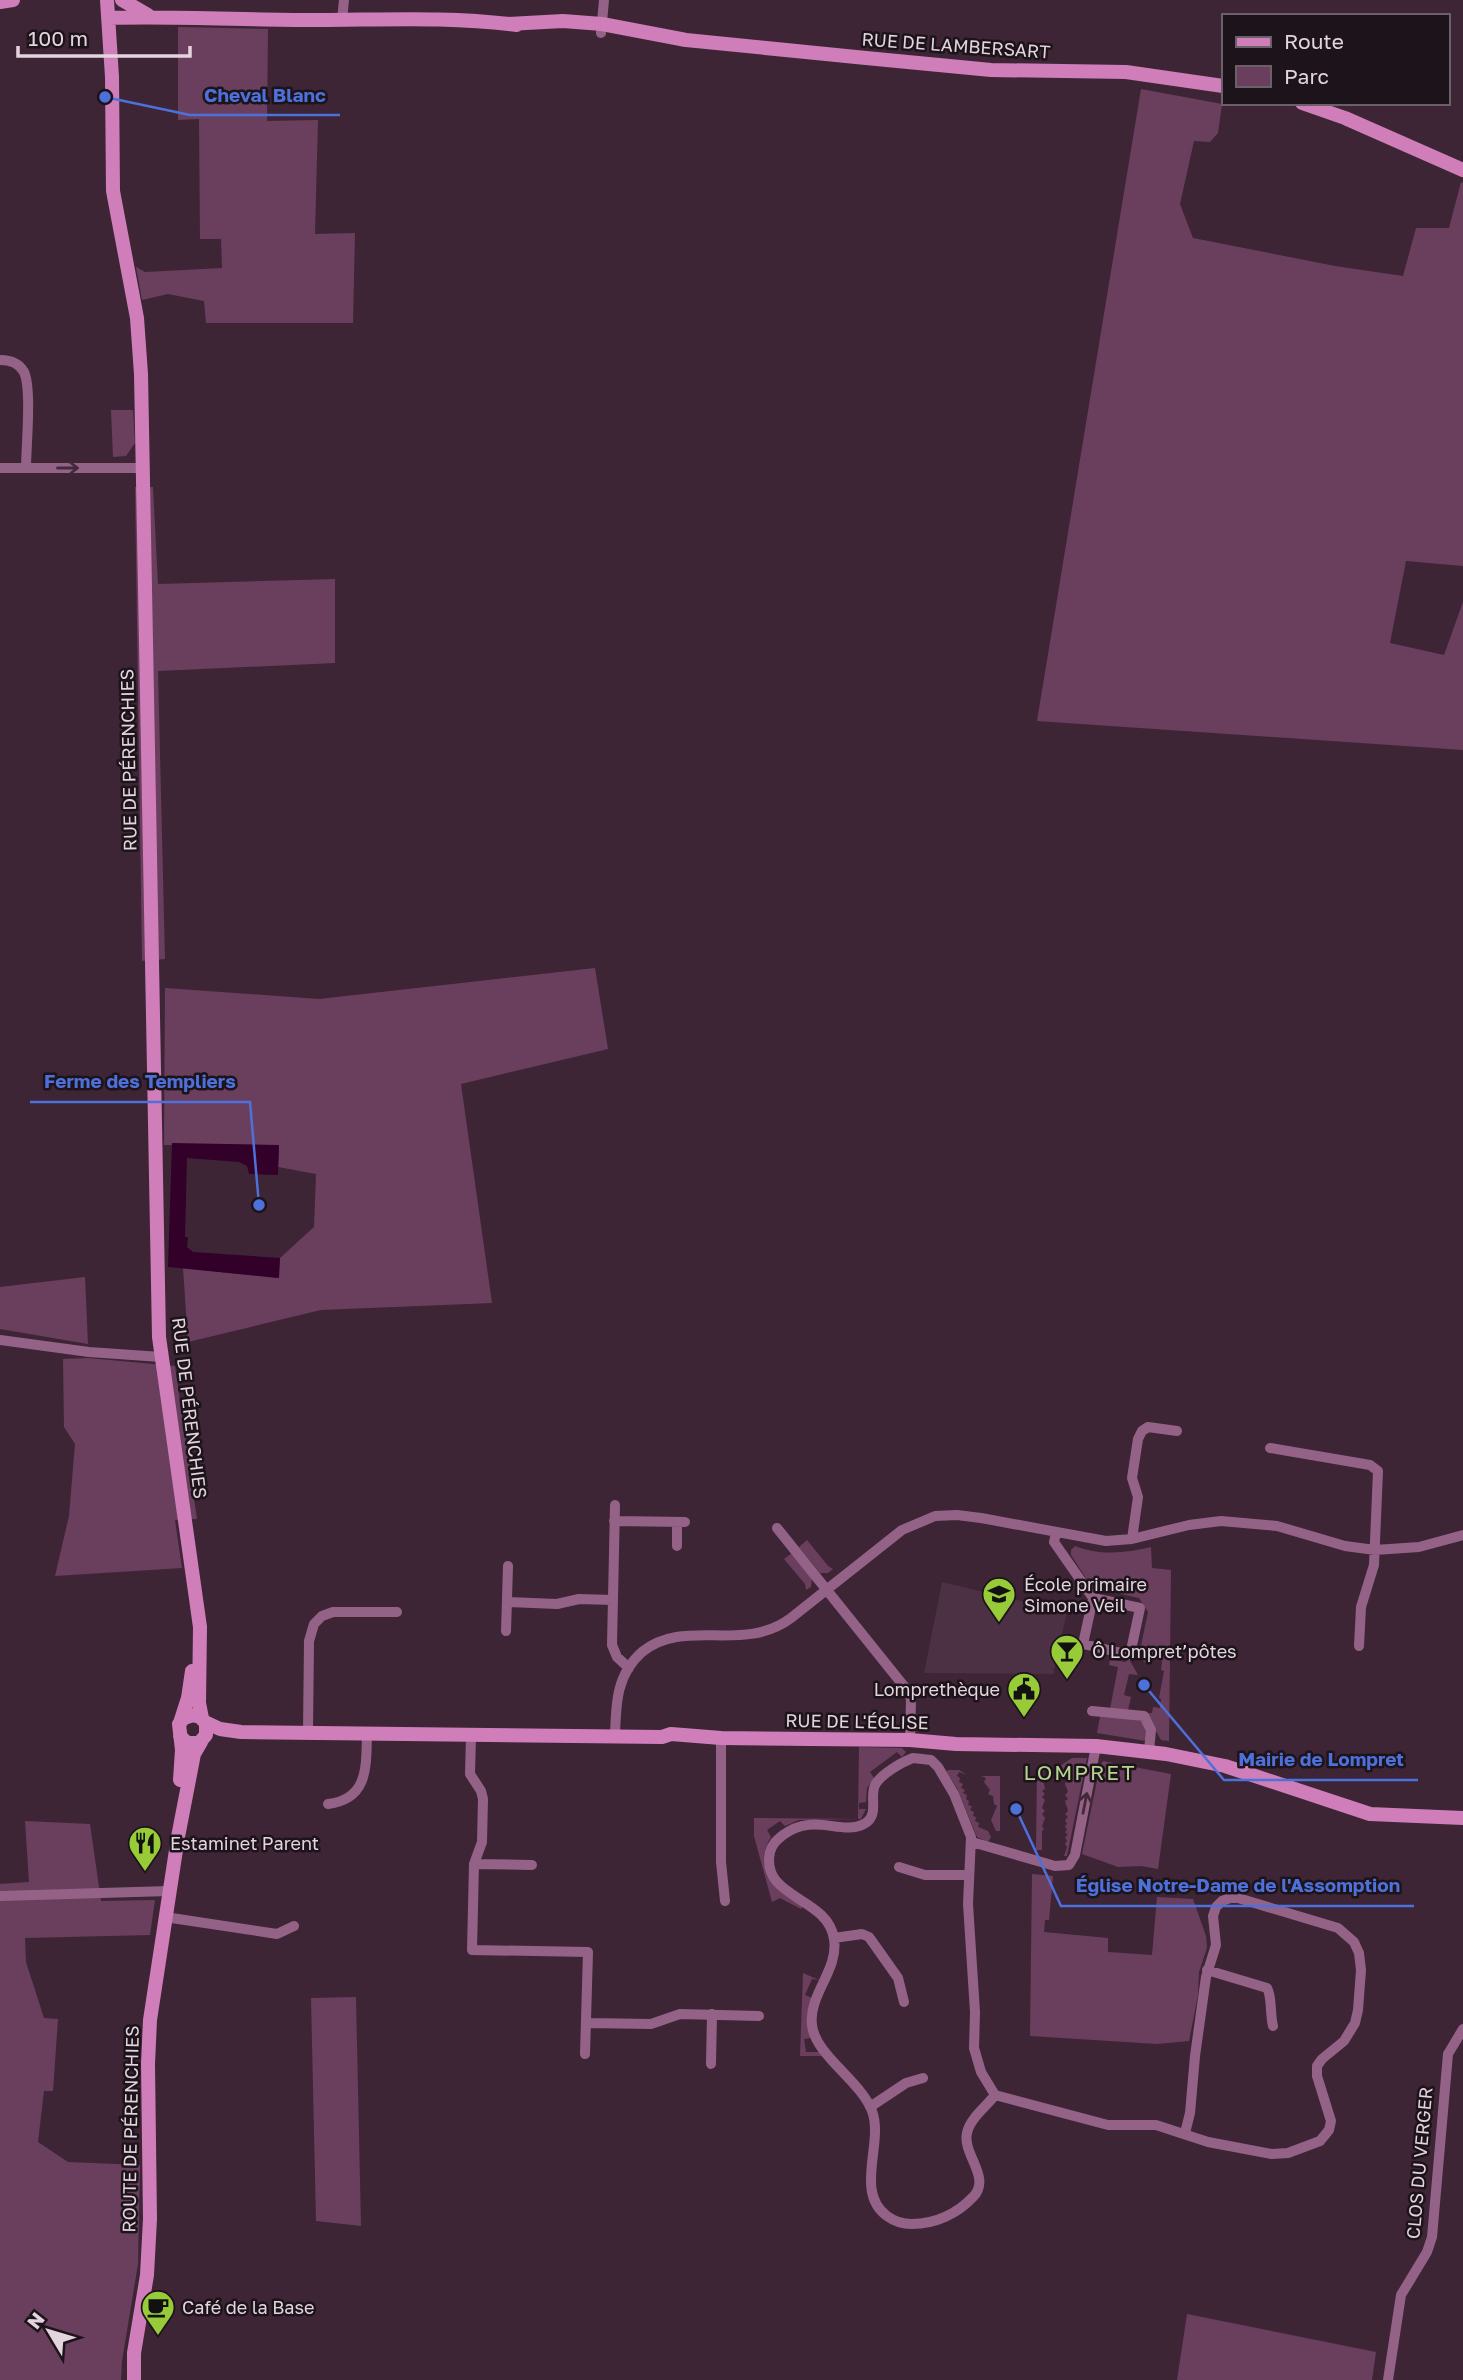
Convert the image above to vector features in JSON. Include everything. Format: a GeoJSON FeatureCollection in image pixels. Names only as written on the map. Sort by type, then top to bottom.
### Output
{"type":"FeatureCollection","features":[{"type":"Feature","properties":{"kind":"main road"},"geometry":{"type":"LineString","coordinates":[[0,2],[13,0]]}},
{"type":"Feature","properties":{"kind":"main road","name":"RUE DE PÉRENCHIES"},"geometry":{"type":"LineString","coordinates":[[107,0],[113,191],[138,330],[161,1357],[186,1521]]}},
{"type":"Feature","properties":{"kind":"main road","name":"RUE DE LAMBERSART"},"geometry":{"type":"LineString","coordinates":[[122,0],[138,11],[153,16]]}},
{"type":"Feature","properties":{"kind":"main road","name":"RUE DE LAMBERSART"},"geometry":{"type":"LineString","coordinates":[[109,18],[153,16],[342,20],[453,19],[508,24],[563,21],[686,40],[991,70],[1126,72],[1222,86]]}},
{"type":"Feature","properties":{"kind":"main road"},"geometry":{"type":"LineString","coordinates":[[1308,105],[1345,118],[1463,170]]}},
{"type":"Feature","properties":{"kind":"main road","name":"ROUTE DE PÉRENCHIES"},"geometry":{"type":"LineString","coordinates":[[186,1521],[201,1637],[199,1703],[203,1720]]}},
{"type":"Feature","properties":{"kind":"main road","name":"ROUTE DE PÉRENCHIES"},"geometry":{"type":"LineString","coordinates":[[178,1837],[182,1760],[180,1730],[191,1682],[196,1604]]}},
{"type":"Feature","properties":{"kind":"main road"},"geometry":{"type":"LineString","coordinates":[[190,1715],[203,1720],[207,1730],[202,1740],[190,1744],[180,1730],[184,1718],[190,1715]]}},
{"type":"Feature","properties":{"kind":"main road","name":"RUE DE L'ÉGLISE"},"geometry":{"type":"LineString","coordinates":[[203,1720],[220,1728],[241,1732],[663,1737],[671,1734],[721,1738],[1096,1746],[1149,1751],[1225,1766],[1366,1814],[1463,1818]]}},
{"type":"Feature","properties":{"kind":"main road","name":"RUE DE L'ÉGLISE"},"geometry":{"type":"LineString","coordinates":[[202,1740],[241,1732]]}},
{"type":"Feature","properties":{"kind":"main road","name":"ROUTE DE PÉRENCHIES"},"geometry":{"type":"LineString","coordinates":[[134,2380],[135,2348],[147,2275],[150,2219],[149,2030],[178,1837],[193,1758],[202,1740]]}},
{"type":"Feature","properties":{"kind":"street"},"geometry":{"type":"LineString","coordinates":[[342,20],[344,0]]}},
{"type":"Feature","properties":{"kind":"street"},"geometry":{"type":"LineString","coordinates":[[601,28],[604,0]]}},
{"type":"Feature","properties":{"kind":"street"},"geometry":{"type":"LineString","coordinates":[[0,360],[15,363],[27,380],[26,468]]}},
{"type":"Feature","properties":{"kind":"street"},"geometry":{"type":"LineString","coordinates":[[0,468],[143,468]]}},
{"type":"Feature","properties":{"kind":"street"},"geometry":{"type":"LineString","coordinates":[[0,1340],[89,1352],[161,1357]]}},
{"type":"Feature","properties":{"kind":"street"},"geometry":{"type":"LineString","coordinates":[[1132,1539],[1138,1502],[1132,1478],[1139,1435],[1148,1427],[1177,1431]]}},
{"type":"Feature","properties":{"kind":"street"},"geometry":{"type":"LineString","coordinates":[[1270,1448],[1373,1466],[1378,1471],[1374,1570],[1361,1607],[1359,1646]]}},
{"type":"Feature","properties":{"kind":"street"},"geometry":{"type":"LineString","coordinates":[[615,1505],[612,1649],[629,1668]]}},
{"type":"Feature","properties":{"kind":"street"},"geometry":{"type":"LineString","coordinates":[[615,1736],[616,1700],[621,1680],[643,1652],[664,1639],[682,1636],[748,1635],[773,1629],[902,1530],[935,1516],[965,1516],[1106,1542],[1132,1539],[1189,1525],[1240,1521],[1277,1526],[1345,1546],[1375,1550],[1411,1548],[1463,1535]]}},
{"type":"Feature","properties":{"kind":"street"},"geometry":{"type":"LineString","coordinates":[[614,1521],[681,1522],[677,1546]]}},
{"type":"Feature","properties":{"kind":"street"},"geometry":{"type":"LineString","coordinates":[[777,1528],[910,1695],[913,1758]]}},
{"type":"Feature","properties":{"kind":"street"},"geometry":{"type":"LineString","coordinates":[[1056,1533],[1054,1542],[1093,1598],[1140,1608],[1130,1655],[1083,1644],[1093,1598]]}},
{"type":"Feature","properties":{"kind":"street"},"geometry":{"type":"LineString","coordinates":[[506,1631],[508,1566]]}},
{"type":"Feature","properties":{"kind":"street"},"geometry":{"type":"LineString","coordinates":[[507,1602],[556,1604],[579,1599],[613,1600]]}},
{"type":"Feature","properties":{"kind":"street"},"geometry":{"type":"LineString","coordinates":[[308,1732],[309,1641],[314,1624],[322,1616],[333,1612],[397,1612]]}},
{"type":"Feature","properties":{"kind":"street"},"geometry":{"type":"LineString","coordinates":[[1092,1711],[1144,1716],[1151,1730],[1149,1751]]}},
{"type":"Feature","properties":{"kind":"street"},"geometry":{"type":"LineString","coordinates":[[328,1804],[345,1800],[360,1786],[366,1770],[367,1733]]}},
{"type":"Feature","properties":{"kind":"street"},"geometry":{"type":"LineString","coordinates":[[471,1736],[470,1774],[483,1799],[482,1842],[474,1864],[472,1950],[588,1952],[585,2054]]}},
{"type":"Feature","properties":{"kind":"street"},"geometry":{"type":"LineString","coordinates":[[721,1738],[721,1862],[725,1900]]}},
{"type":"Feature","properties":{"kind":"street"},"geometry":{"type":"LineString","coordinates":[[972,1842],[1061,1867],[1069,1865],[1074,1859],[1096,1746]]}},
{"type":"Feature","properties":{"kind":"street"},"geometry":{"type":"LineString","coordinates":[[995,2095],[967,2131],[968,2147],[980,2181],[978,2191],[972,2198],[947,2216],[916,2224],[894,2221],[880,2210],[874,2202],[872,2187],[874,2122],[870,2107],[848,2076],[821,2048],[812,2029],[812,2013],[833,1957],[834,1938],[829,1924],[819,1911],[785,1891],[770,1864],[772,1846],[801,1825],[864,1824],[874,1811],[876,1784],[901,1763],[913,1758],[931,1760],[937,1767],[954,1794],[972,1842],[968,1915],[975,2012],[974,2048],[981,2072],[995,2095],[1108,2125],[1149,2124],[1208,2142],[1278,2154],[1320,2141],[1329,2130],[1331,2121],[1317,2076],[1317,2066],[1349,2035],[1358,2010],[1360,1959],[1354,1942],[1347,1934],[1331,1926],[1238,1898],[1226,1899],[1214,1912],[1216,1945],[1207,1970],[1190,2113],[1185,2133]]}},
{"type":"Feature","properties":{"kind":"street"},"geometry":{"type":"LineString","coordinates":[[474,1864],[531,1865]]}},
{"type":"Feature","properties":{"kind":"street"},"geometry":{"type":"LineString","coordinates":[[899,1867],[925,1875],[969,1875]]}},
{"type":"Feature","properties":{"kind":"street"},"geometry":{"type":"LineString","coordinates":[[0,1895],[169,1891]]}},
{"type":"Feature","properties":{"kind":"street"},"geometry":{"type":"LineString","coordinates":[[165,1917],[277,1934],[294,1926]]}},
{"type":"Feature","properties":{"kind":"street"},"geometry":{"type":"LineString","coordinates":[[834,1938],[862,1934],[869,1937],[898,1978],[904,2002]]}},
{"type":"Feature","properties":{"kind":"street"},"geometry":{"type":"LineString","coordinates":[[1207,1970],[1267,1988],[1270,1993],[1269,2010],[1273,2026]]}},
{"type":"Feature","properties":{"kind":"street"},"geometry":{"type":"LineString","coordinates":[[587,2023],[651,2024],[676,2014],[759,2016]]}},
{"type":"Feature","properties":{"kind":"street"},"geometry":{"type":"LineString","coordinates":[[711,2064],[712,2014]]}},
{"type":"Feature","properties":{"kind":"street","name":"CLOS DU VERGER"},"geometry":{"type":"LineString","coordinates":[[1388,2380],[1401,2295],[1427,2252],[1432,2237],[1447,2061],[1449,2049],[1463,2029]]}},
{"type":"Feature","properties":{"kind":"street"},"geometry":{"type":"LineString","coordinates":[[870,2107],[906,2083],[923,2078]]}},
{"type":"Feature","properties":{"kind":"shaded area"},"geometry":{"type":"Polygon","coordinates":[[[172,1143],[279,1145],[278,1175],[249,1174],[247,1166],[239,1162],[187,1158],[185,1237],[188,1237],[187,1247],[193,1252],[280,1258],[279,1278],[168,1267],[172,1143]]]}},
{"type":"Feature","properties":{"kind":"shaded area","name":"École primaire Simone Veil"},"geometry":{"type":"Polygon","coordinates":[[[942,1582],[1067,1612],[1054,1674],[924,1673],[942,1582]]]}},
{"type":"Feature","properties":{"kind":"green space"},"geometry":{"type":"Polygon","coordinates":[[[178,27],[268,29],[267,121],[318,120],[315,234],[355,233],[353,323],[206,323],[204,301],[168,294],[142,300],[136,267],[145,272],[222,268],[221,239],[200,239],[199,119],[178,120],[178,27]]]}},
{"type":"Feature","properties":{"kind":"green space"},"geometry":{"type":"Polygon","coordinates":[[[1141,89],[1222,104],[1218,133],[1210,142],[1194,141],[1180,204],[1193,238],[1335,266],[1403,276],[1416,228],[1449,228],[1461,182],[1463,183],[1463,566],[1406,561],[1390,643],[1444,655],[1463,602],[1463,750],[1037,721],[1141,89]]]}},
{"type":"Feature","properties":{"kind":"green space"},"geometry":{"type":"Polygon","coordinates":[[[111,410],[133,410],[135,443],[126,456],[113,457],[111,410]]]}},
{"type":"Feature","properties":{"kind":"green space"},"geometry":{"type":"Polygon","coordinates":[[[135,487],[153,487],[158,584],[335,579],[335,663],[158,671],[165,959],[142,961],[135,487]]]}},
{"type":"Feature","properties":{"kind":"green space"},"geometry":{"type":"Polygon","coordinates":[[[595,968],[608,1049],[461,1084],[492,1303],[321,1310],[188,1342],[183,1268],[278,1278],[280,1258],[314,1227],[316,1174],[278,1167],[279,1145],[164,1145],[165,988],[319,999],[595,968]]]}},
{"type":"Feature","properties":{"kind":"green space"},"geometry":{"type":"Polygon","coordinates":[[[85,1277],[88,1344],[0,1329],[0,1287],[85,1277]]]}},
{"type":"Feature","properties":{"kind":"green space"},"geometry":{"type":"Polygon","coordinates":[[[88,1358],[175,1366],[197,1519],[175,1520],[182,1568],[55,1576],[69,1516],[75,1444],[64,1427],[63,1359],[88,1358]]]}},
{"type":"Feature","properties":{"kind":"green space"},"geometry":{"type":"Polygon","coordinates":[[[807,1540],[833,1569],[828,1573],[820,1573],[799,1547],[807,1540]]]}},
{"type":"Feature","properties":{"kind":"green space"},"geometry":{"type":"Polygon","coordinates":[[[1075,1546],[1113,1552],[1151,1547],[1152,1568],[1171,1570],[1169,1741],[1161,1740],[1146,1713],[1152,1713],[1153,1707],[1160,1708],[1164,1671],[1161,1670],[1162,1661],[1150,1659],[1148,1663],[1144,1662],[1139,1655],[1148,1612],[1139,1598],[1121,1594],[1122,1587],[1116,1587],[1115,1593],[1099,1590],[1095,1592],[1071,1555],[1075,1546]]]}},
{"type":"Feature","properties":{"kind":"green space"},"geometry":{"type":"Polygon","coordinates":[[[792,1553],[812,1578],[811,1587],[806,1590],[805,1584],[784,1559],[792,1553]]]}},
{"type":"Feature","properties":{"kind":"green space"},"geometry":{"type":"Polygon","coordinates":[[[1110,1659],[1125,1662],[1129,1659],[1138,1675],[1129,1674],[1124,1695],[1131,1697],[1128,1710],[1110,1709],[1118,1667],[1109,1665],[1110,1659]]]}},
{"type":"Feature","properties":{"kind":"green space"},"geometry":{"type":"Polygon","coordinates":[[[1100,1717],[1143,1721],[1149,1730],[1146,1741],[1097,1733],[1100,1717]]]}},
{"type":"Feature","properties":{"kind":"green space"},"geometry":{"type":"Polygon","coordinates":[[[859,1747],[902,1748],[906,1752],[902,1757],[897,1752],[870,1772],[874,1778],[867,1788],[866,1802],[859,1803],[859,1809],[866,1809],[861,1819],[799,1820],[785,1826],[780,1821],[767,1830],[771,1837],[766,1848],[767,1867],[779,1884],[804,1906],[801,1909],[780,1898],[772,1902],[754,1836],[754,1818],[858,1819],[859,1747]]]}},
{"type":"Feature","properties":{"kind":"green space"},"geometry":{"type":"Polygon","coordinates":[[[1072,1758],[1087,1758],[1067,1856],[1064,1856],[1067,1847],[1065,1837],[1068,1835],[1065,1832],[1065,1820],[1068,1817],[1065,1814],[1068,1811],[1065,1801],[1068,1799],[1065,1795],[1068,1792],[1065,1784],[1068,1775],[1060,1766],[1072,1758]]]}},
{"type":"Feature","properties":{"kind":"green space"},"geometry":{"type":"Polygon","coordinates":[[[1103,1761],[1171,1774],[1158,1869],[1141,1866],[1118,1867],[1082,1854],[1103,1761]]]}},
{"type":"Feature","properties":{"kind":"green space"},"geometry":{"type":"Polygon","coordinates":[[[1051,1764],[1042,1773],[1045,1777],[1045,1789],[1042,1791],[1045,1794],[1042,1797],[1045,1800],[1042,1808],[1045,1811],[1042,1814],[1045,1818],[1042,1826],[1042,1850],[1036,1850],[1037,1770],[1051,1764]]]}},
{"type":"Feature","properties":{"kind":"green space"},"geometry":{"type":"Polygon","coordinates":[[[959,1770],[967,1775],[959,1772],[957,1776],[963,1784],[961,1788],[965,1790],[963,1793],[967,1795],[968,1805],[972,1806],[970,1810],[974,1812],[978,1827],[988,1831],[991,1837],[988,1842],[977,1837],[957,1788],[946,1771],[959,1770]]]}},
{"type":"Feature","properties":{"kind":"green space"},"geometry":{"type":"Polygon","coordinates":[[[981,1776],[1000,1776],[1000,1831],[996,1831],[991,1820],[997,1806],[993,1796],[988,1794],[990,1790],[984,1782],[986,1778],[981,1776]]]}},
{"type":"Feature","properties":{"kind":"green space"},"geometry":{"type":"Polygon","coordinates":[[[25,1821],[90,1824],[101,1901],[155,1900],[150,1935],[25,1938],[26,1962],[44,2018],[58,2019],[53,2091],[44,2091],[38,2142],[68,2162],[140,2165],[138,2264],[121,2380],[0,2380],[0,1884],[29,1882],[25,1821]]]}},
{"type":"Feature","properties":{"kind":"green space"},"geometry":{"type":"Polygon","coordinates":[[[1032,1874],[1053,1876],[1049,1920],[1045,1920],[1044,1932],[1108,1938],[1108,1952],[1152,1955],[1157,1897],[1193,1899],[1206,1936],[1207,1948],[1199,1972],[1198,1995],[1189,2041],[1157,2044],[1030,2036],[1032,1874]]]}},
{"type":"Feature","properties":{"kind":"green space"},"geometry":{"type":"Polygon","coordinates":[[[803,1973],[819,1980],[812,1979],[805,1995],[812,1998],[807,2013],[811,2038],[804,2039],[806,2052],[819,2052],[822,2056],[800,2056],[803,1973]]]}},
{"type":"Feature","properties":{"kind":"green space"},"geometry":{"type":"Polygon","coordinates":[[[356,1997],[361,2226],[316,2221],[311,1998],[356,1997]]]}},
{"type":"Feature","properties":{"kind":"green space"},"geometry":{"type":"Polygon","coordinates":[[[1187,2314],[1376,2352],[1372,2380],[1177,2380],[1187,2314]]]}},
{"type":"Feature","properties":{"kind":"place","name":"Cheval Blanc"},"geometry":{"type":"Point","coordinates":[105,97]}},
{"type":"Feature","properties":{"kind":"place","name":"Ferme des Templiers"},"geometry":{"type":"Point","coordinates":[259,1205]}},
{"type":"Feature","properties":{"kind":"place","name":"École primaire Simone Veil"},"geometry":{"type":"Point","coordinates":[999,1624]}},
{"type":"Feature","properties":{"kind":"place","name":"Ô Lompret’pôtes"},"geometry":{"type":"Point","coordinates":[1067,1681]}},
{"type":"Feature","properties":{"kind":"place","name":"Mairie de Lompret"},"geometry":{"type":"Point","coordinates":[1144,1685]}},
{"type":"Feature","properties":{"kind":"place","name":"Lomprethèque"},"geometry":{"type":"Point","coordinates":[1024,1719]}},
{"type":"Feature","properties":{"kind":"place","name":"Église Notre-Dame de l'Assomption"},"geometry":{"type":"Point","coordinates":[1016,1809]}},
{"type":"Feature","properties":{"kind":"place","name":"Estaminet Parent"},"geometry":{"type":"Point","coordinates":[145,1873]}},
{"type":"Feature","properties":{"kind":"place","name":"Café de la Base"},"geometry":{"type":"Point","coordinates":[158,2337]}},
{"type":"Feature","properties":{"kind":"district","name":"LOMPRET"},"geometry":{"type":"Point","coordinates":[1080,1772]}}]}
